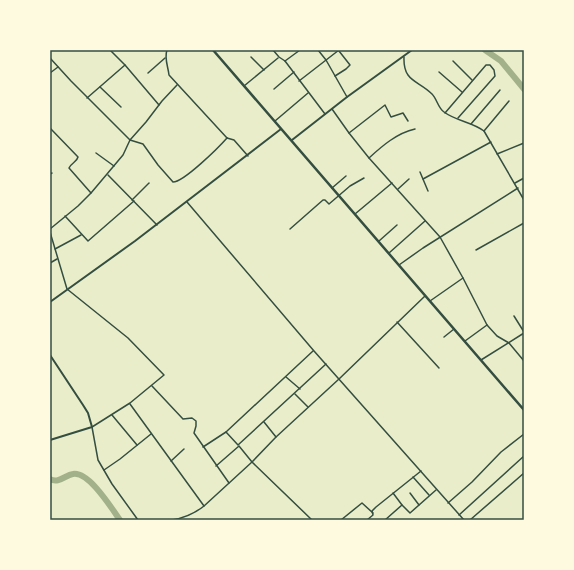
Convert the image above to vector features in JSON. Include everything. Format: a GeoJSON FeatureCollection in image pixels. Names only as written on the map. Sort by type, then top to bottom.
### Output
{"type":"FeatureCollection","features":[{"type":"Feature","properties":{"kind":"main road"},"geometry":{"type":"LineString","coordinates":[[213,50],[524,410]]}},
{"type":"Feature","properties":{"kind":"street"},"geometry":{"type":"LineString","coordinates":[[110,50],[125,65],[159,105]]}},
{"type":"Feature","properties":{"kind":"street"},"geometry":{"type":"LineString","coordinates":[[148,73],[165,58],[167,50]]}},
{"type":"Feature","properties":{"kind":"street"},"geometry":{"type":"LineString","coordinates":[[273,50],[278,57],[285,61],[294,72],[299,81],[325,114]]}},
{"type":"Feature","properties":{"kind":"street"},"geometry":{"type":"LineString","coordinates":[[285,61],[299,50]]}},
{"type":"Feature","properties":{"kind":"street"},"geometry":{"type":"LineString","coordinates":[[318,50],[326,60],[347,97]]}},
{"type":"Feature","properties":{"kind":"street"},"geometry":{"type":"LineString","coordinates":[[299,81],[339,50],[350,65],[335,76]]}},
{"type":"Feature","properties":{"kind":"street"},"geometry":{"type":"LineString","coordinates":[[292,140],[347,97],[412,50]]}},
{"type":"Feature","properties":{"kind":"street"},"geometry":{"type":"LineString","coordinates":[[403,56],[406,73],[417,84],[433,95],[440,108],[445,113],[484,131],[524,200]]}},
{"type":"Feature","properties":{"kind":"street"},"geometry":{"type":"LineString","coordinates":[[251,57],[264,70]]}},
{"type":"Feature","properties":{"kind":"street"},"geometry":{"type":"LineString","coordinates":[[244,86],[278,57]]}},
{"type":"Feature","properties":{"kind":"street"},"geometry":{"type":"LineString","coordinates":[[50,58],[87,98],[130,140],[143,144],[173,182],[177,182],[185,177],[227,138]]}},
{"type":"Feature","properties":{"kind":"street"},"geometry":{"type":"LineString","coordinates":[[165,58],[168,65],[169,75],[177,85],[227,138],[234,140],[248,156]]}},
{"type":"Feature","properties":{"kind":"street"},"geometry":{"type":"LineString","coordinates":[[453,61],[472,80]]}},
{"type":"Feature","properties":{"kind":"street"},"geometry":{"type":"LineString","coordinates":[[445,113],[472,80],[488,64],[495,72],[494,76],[458,119]]}},
{"type":"Feature","properties":{"kind":"street"},"geometry":{"type":"LineString","coordinates":[[87,98],[125,65]]}},
{"type":"Feature","properties":{"kind":"street"},"geometry":{"type":"LineString","coordinates":[[50,73],[58,67]]}},
{"type":"Feature","properties":{"kind":"street"},"geometry":{"type":"LineString","coordinates":[[274,89],[294,72]]}},
{"type":"Feature","properties":{"kind":"street"},"geometry":{"type":"LineString","coordinates":[[438,72],[462,92]]}},
{"type":"Feature","properties":{"kind":"street"},"geometry":{"type":"LineString","coordinates":[[50,229],[91,193],[108,175],[123,155],[130,140],[177,85]]}},
{"type":"Feature","properties":{"kind":"street"},"geometry":{"type":"LineString","coordinates":[[100,87],[120,107]]}},
{"type":"Feature","properties":{"kind":"street"},"geometry":{"type":"LineString","coordinates":[[471,124],[500,90]]}},
{"type":"Feature","properties":{"kind":"street"},"geometry":{"type":"LineString","coordinates":[[275,121],[308,93]]}},
{"type":"Feature","properties":{"kind":"street"},"geometry":{"type":"LineString","coordinates":[[484,131],[509,101]]}},
{"type":"Feature","properties":{"kind":"street"},"geometry":{"type":"LineString","coordinates":[[349,133],[385,106],[391,117],[404,113],[408,121]]}},
{"type":"Feature","properties":{"kind":"street"},"geometry":{"type":"LineString","coordinates":[[332,109],[369,158],[440,237],[487,325],[497,336],[509,343],[524,361]]}},
{"type":"Feature","properties":{"kind":"street"},"geometry":{"type":"LineString","coordinates":[[50,128],[78,157],[78,159],[70,165],[70,170],[91,193]]}},
{"type":"Feature","properties":{"kind":"street"},"geometry":{"type":"LineString","coordinates":[[50,302],[157,225],[282,129]]}},
{"type":"Feature","properties":{"kind":"street"},"geometry":{"type":"LineString","coordinates":[[369,158],[389,141],[415,129]]}},
{"type":"Feature","properties":{"kind":"street"},"geometry":{"type":"LineString","coordinates":[[423,179],[490,142]]}},
{"type":"Feature","properties":{"kind":"street"},"geometry":{"type":"LineString","coordinates":[[497,154],[524,143]]}},
{"type":"Feature","properties":{"kind":"street"},"geometry":{"type":"LineString","coordinates":[[96,153],[114,166]]}},
{"type":"Feature","properties":{"kind":"street"},"geometry":{"type":"LineString","coordinates":[[420,172],[428,191]]}},
{"type":"Feature","properties":{"kind":"street"},"geometry":{"type":"LineString","coordinates":[[108,175],[157,225]]}},
{"type":"Feature","properties":{"kind":"street"},"geometry":{"type":"LineString","coordinates":[[332,188],[346,176]]}},
{"type":"Feature","properties":{"kind":"street"},"geometry":{"type":"LineString","coordinates":[[290,229],[323,200],[329,204],[339,195],[364,178]]}},
{"type":"Feature","properties":{"kind":"street"},"geometry":{"type":"LineString","coordinates":[[515,183],[524,178]]}},
{"type":"Feature","properties":{"kind":"street"},"geometry":{"type":"LineString","coordinates":[[398,189],[409,179]]}},
{"type":"Feature","properties":{"kind":"street"},"geometry":{"type":"LineString","coordinates":[[65,216],[81,235],[89,241],[149,183]]}},
{"type":"Feature","properties":{"kind":"street"},"geometry":{"type":"LineString","coordinates":[[355,214],[392,183]]}},
{"type":"Feature","properties":{"kind":"street"},"geometry":{"type":"LineString","coordinates":[[399,265],[440,237],[518,188]]}},
{"type":"Feature","properties":{"kind":"street"},"geometry":{"type":"LineString","coordinates":[[187,202],[314,351],[464,520]]}},
{"type":"Feature","properties":{"kind":"street"},"geometry":{"type":"LineString","coordinates":[[389,253],[425,220]]}},
{"type":"Feature","properties":{"kind":"street"},"geometry":{"type":"LineString","coordinates":[[476,250],[524,223]]}},
{"type":"Feature","properties":{"kind":"street"},"geometry":{"type":"LineString","coordinates":[[378,241],[397,225]]}},
{"type":"Feature","properties":{"kind":"street"},"geometry":{"type":"LineString","coordinates":[[50,232],[67,289],[128,338],[164,374],[152,386],[130,403],[92,427],[50,440]]}},
{"type":"Feature","properties":{"kind":"street"},"geometry":{"type":"LineString","coordinates":[[55,249],[81,235]]}},
{"type":"Feature","properties":{"kind":"street"},"geometry":{"type":"LineString","coordinates":[[50,263],[58,259]]}},
{"type":"Feature","properties":{"kind":"street"},"geometry":{"type":"LineString","coordinates":[[430,301],[463,278]]}},
{"type":"Feature","properties":{"kind":"street"},"geometry":{"type":"LineString","coordinates":[[172,520],[186,517],[197,512],[204,506],[425,296]]}},
{"type":"Feature","properties":{"kind":"street"},"geometry":{"type":"LineString","coordinates":[[481,360],[524,333],[514,316]]}},
{"type":"Feature","properties":{"kind":"street"},"geometry":{"type":"LineString","coordinates":[[398,322],[439,368]]}},
{"type":"Feature","properties":{"kind":"street"},"geometry":{"type":"LineString","coordinates":[[464,341],[487,325]]}},
{"type":"Feature","properties":{"kind":"street"},"geometry":{"type":"LineString","coordinates":[[444,337],[454,329]]}},
{"type":"Feature","properties":{"kind":"street"},"geometry":{"type":"LineString","coordinates":[[203,447],[226,432],[314,351]]}},
{"type":"Feature","properties":{"kind":"street"},"geometry":{"type":"LineString","coordinates":[[50,355],[90,418],[98,460],[138,520]]}},
{"type":"Feature","properties":{"kind":"street"},"geometry":{"type":"LineString","coordinates":[[226,432],[238,445],[326,364]]}},
{"type":"Feature","properties":{"kind":"street"},"geometry":{"type":"LineString","coordinates":[[286,376],[300,389]]}},
{"type":"Feature","properties":{"kind":"street"},"geometry":{"type":"LineString","coordinates":[[152,386],[183,419],[192,418],[196,421],[194,433],[229,483]]}},
{"type":"Feature","properties":{"kind":"street"},"geometry":{"type":"LineString","coordinates":[[294,393],[308,407]]}},
{"type":"Feature","properties":{"kind":"street"},"geometry":{"type":"LineString","coordinates":[[130,403],[204,506]]}},
{"type":"Feature","properties":{"kind":"street"},"geometry":{"type":"LineString","coordinates":[[112,415],[137,446]]}},
{"type":"Feature","properties":{"kind":"street"},"geometry":{"type":"LineString","coordinates":[[264,422],[276,437]]}},
{"type":"Feature","properties":{"kind":"street"},"geometry":{"type":"LineString","coordinates":[[104,470],[151,434]]}},
{"type":"Feature","properties":{"kind":"street"},"geometry":{"type":"LineString","coordinates":[[448,503],[472,482],[501,452],[524,434]]}},
{"type":"Feature","properties":{"kind":"street"},"geometry":{"type":"LineString","coordinates":[[216,466],[239,446],[252,462],[312,520]]}},
{"type":"Feature","properties":{"kind":"street"},"geometry":{"type":"LineString","coordinates":[[171,461],[184,449]]}},
{"type":"Feature","properties":{"kind":"street"},"geometry":{"type":"LineString","coordinates":[[459,515],[524,456]]}},
{"type":"Feature","properties":{"kind":"street"},"geometry":{"type":"LineString","coordinates":[[367,520],[373,513],[372,511],[421,471]]}},
{"type":"Feature","properties":{"kind":"street"},"geometry":{"type":"LineString","coordinates":[[470,520],[524,473]]}},
{"type":"Feature","properties":{"kind":"street"},"geometry":{"type":"LineString","coordinates":[[413,477],[429,495]]}},
{"type":"Feature","properties":{"kind":"street"},"geometry":{"type":"LineString","coordinates":[[393,493],[409,513],[436,489]]}},
{"type":"Feature","properties":{"kind":"street"},"geometry":{"type":"LineString","coordinates":[[410,493],[419,505]]}},
{"type":"Feature","properties":{"kind":"street"},"geometry":{"type":"LineString","coordinates":[[342,520],[362,503],[373,513]]}},
{"type":"Feature","properties":{"kind":"street"},"geometry":{"type":"LineString","coordinates":[[385,520],[402,505]]}},
{"type":"Feature","properties":{"kind":"waterway"},"geometry":{"type":"LineString","coordinates":[[485,50],[501,61],[524,89]]}},
{"type":"Feature","properties":{"kind":"waterway"},"geometry":{"type":"LineString","coordinates":[[50,479],[59,480],[73,474],[86,478],[100,492],[120,520]]}}]}
